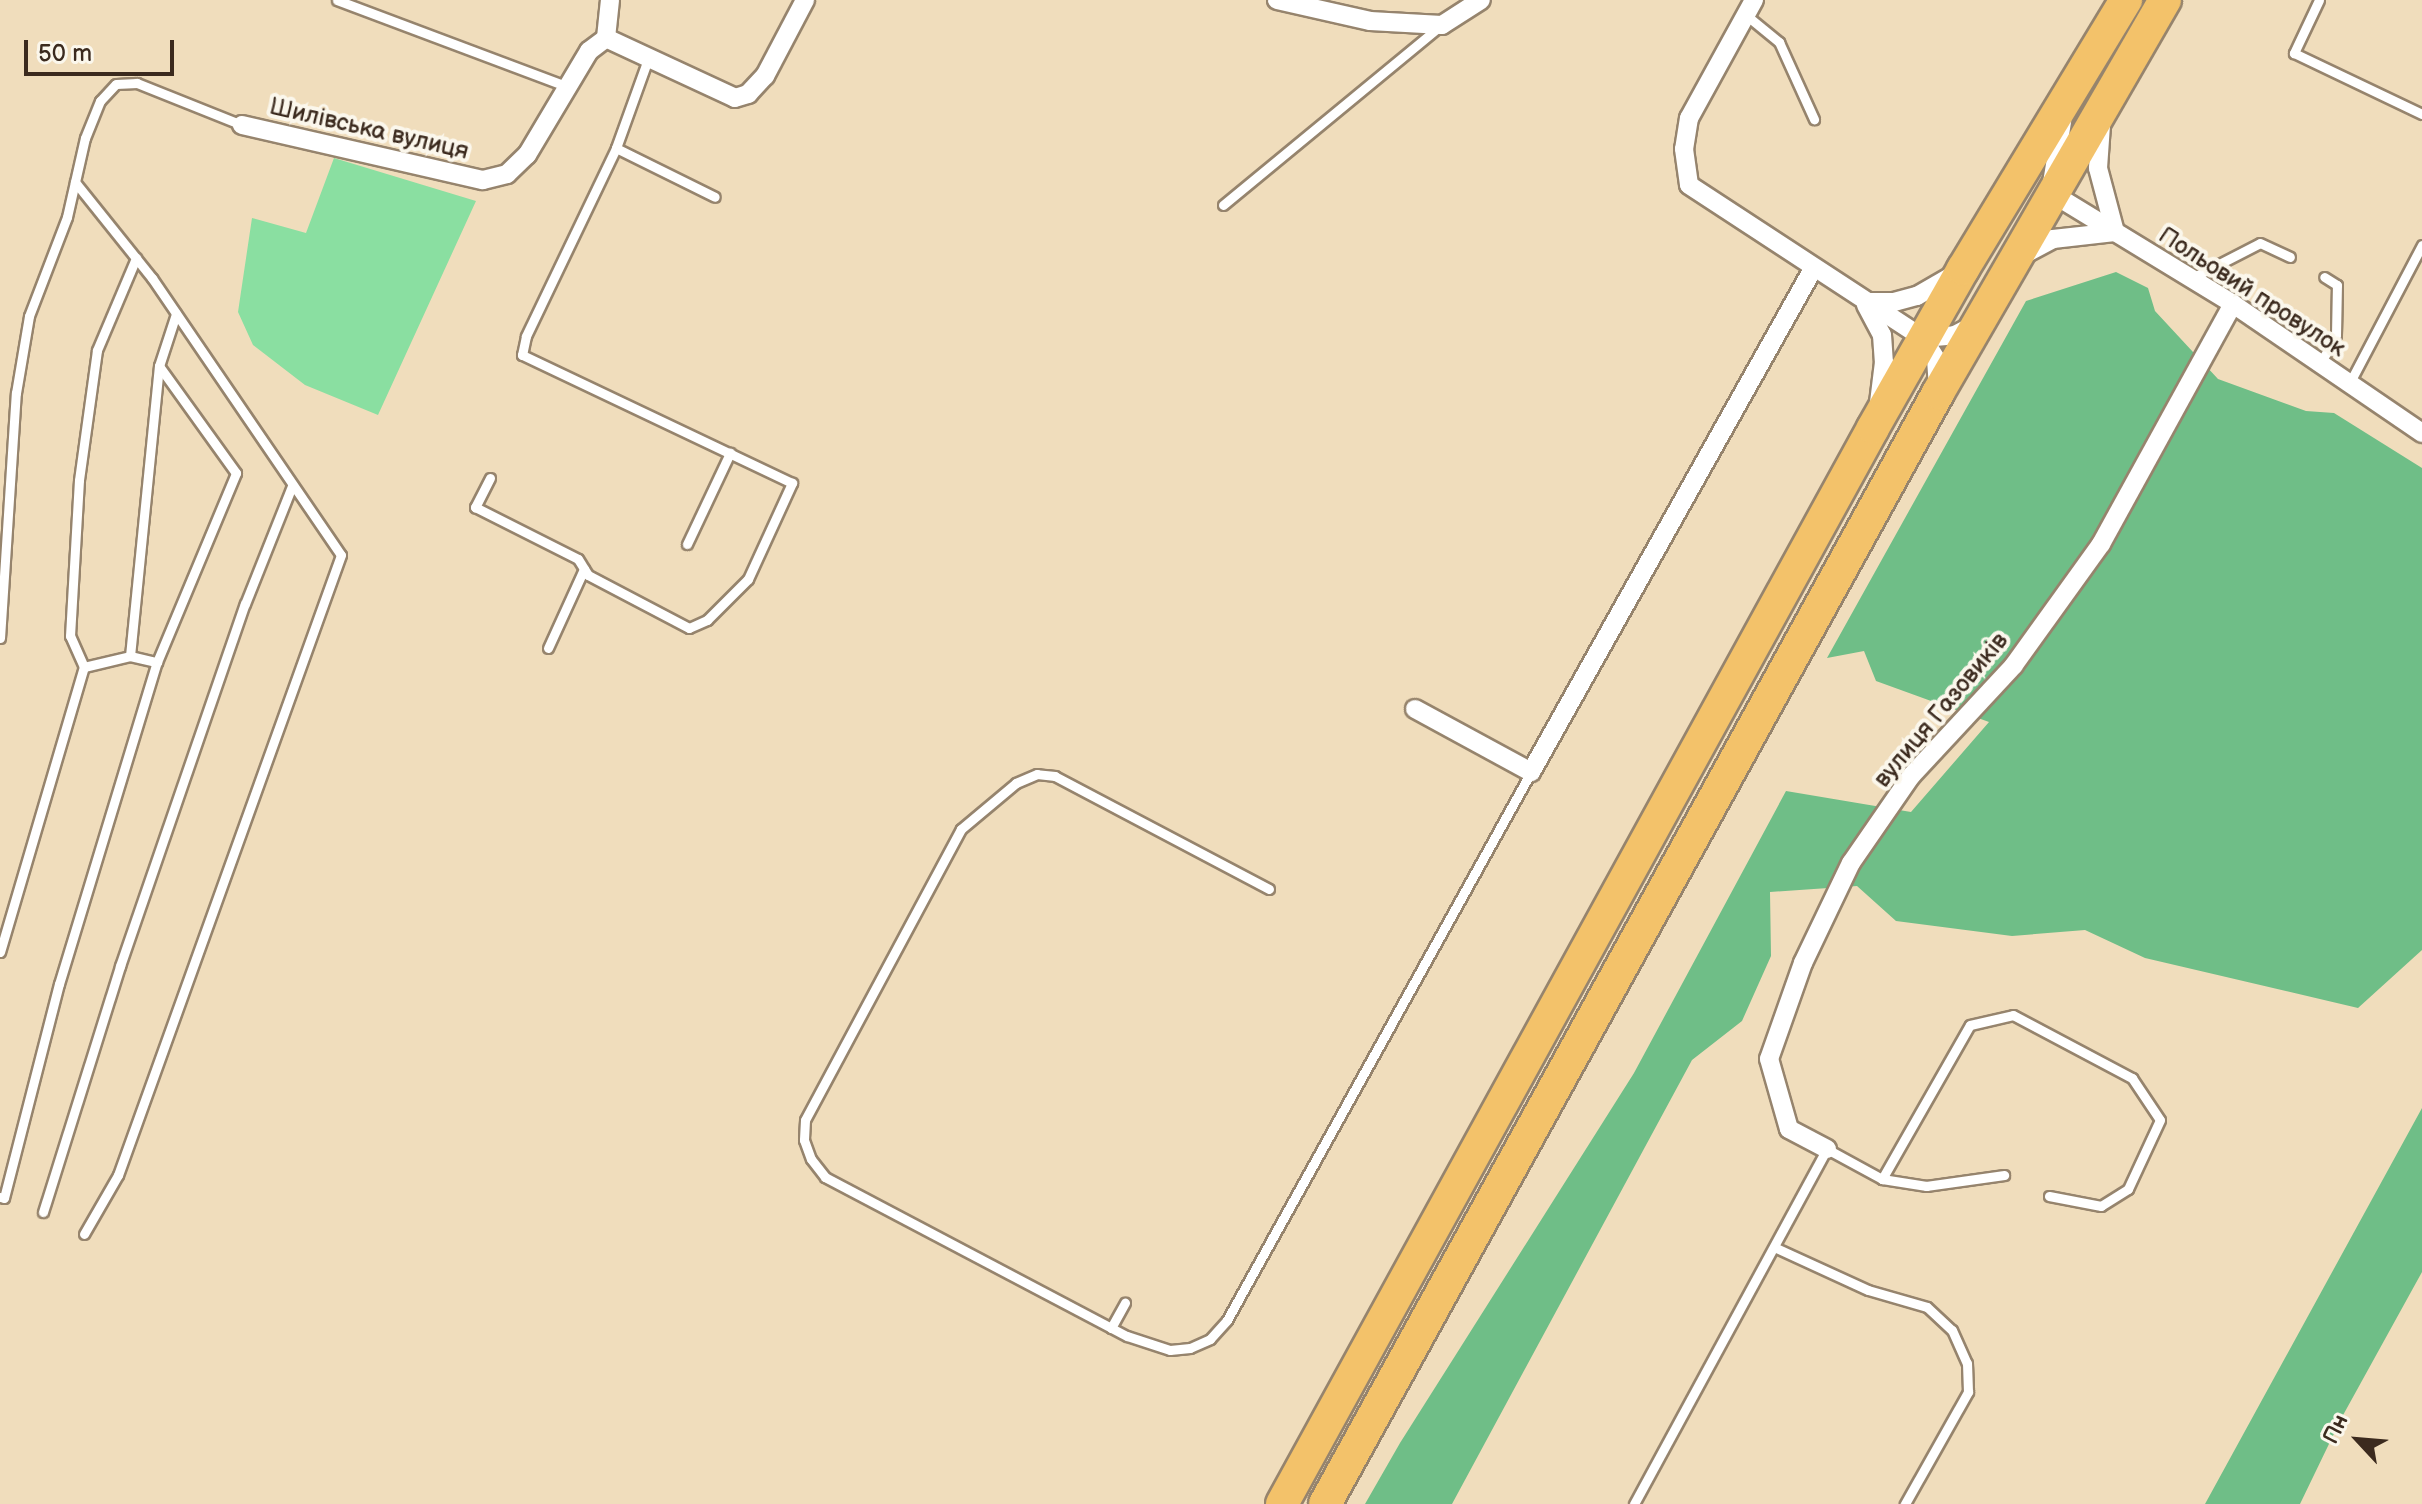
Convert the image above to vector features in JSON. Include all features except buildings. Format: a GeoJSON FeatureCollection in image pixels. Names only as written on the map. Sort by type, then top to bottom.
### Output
{"type":"FeatureCollection","features":[{"type":"Feature","properties":{"kind":"highway"},"geometry":{"type":"LineString","coordinates":[[1282,1504],[1923,338],[2126,0]]}},
{"type":"Feature","properties":{"kind":"highway"},"geometry":{"type":"LineString","coordinates":[[1325,1504],[1938,393],[2165,0]]}},
{"type":"Feature","properties":{"kind":"street"},"geometry":{"type":"LineString","coordinates":[[610,0],[606,38],[735,98],[748,94],[765,76],[805,0]]}},
{"type":"Feature","properties":{"kind":"street"},"geometry":{"type":"LineString","coordinates":[[1277,0],[1370,21],[1442,25],[1481,0]]}},
{"type":"Feature","properties":{"kind":"street"},"geometry":{"type":"LineString","coordinates":[[1750,8],[1689,118],[1684,149],[1689,185],[1813,269],[1923,338],[1936,359],[1938,393]]}},
{"type":"Feature","properties":{"kind":"street","name":"Шилівська вулиця"},"geometry":{"type":"LineString","coordinates":[[242,125],[483,180],[507,174],[527,155],[589,51],[606,38]]}},
{"type":"Feature","properties":{"kind":"street"},"geometry":{"type":"LineString","coordinates":[[1991,223],[2023,201],[2053,194],[2053,164],[2066,101]]}},
{"type":"Feature","properties":{"kind":"street"},"geometry":{"type":"LineString","coordinates":[[2015,262],[2034,246],[2053,239],[2115,232],[2098,168],[2103,108]]}},
{"type":"Feature","properties":{"kind":"street","name":"Польовий провулок"},"geometry":{"type":"LineString","coordinates":[[2053,194],[2233,304],[2422,433]]}},
{"type":"Feature","properties":{"kind":"street"},"geometry":{"type":"LineString","coordinates":[[1415,709],[1531,772],[1813,269]]}},
{"type":"Feature","properties":{"kind":"street"},"geometry":{"type":"LineString","coordinates":[[1865,302],[1894,302],[1917,296],[1963,269]]}},
{"type":"Feature","properties":{"kind":"street"},"geometry":{"type":"LineString","coordinates":[[1865,302],[1882,335],[1884,362],[1873,428]]}},
{"type":"Feature","properties":{"kind":"street","name":"вулиця Газовиків"},"geometry":{"type":"LineString","coordinates":[[1827,1149],[1789,1129],[1769,1059],[1809,949],[1851,863],[1911,776],[2014,665],[2101,544],[2233,304]]}},
{"type":"Feature","properties":{"kind":"street"},"geometry":{"type":"LineString","coordinates":[[1923,338],[1955,335],[1979,322]]}},
{"type":"Feature","properties":{"kind":"lane"},"geometry":{"type":"LineString","coordinates":[[337,0],[568,87]]}},
{"type":"Feature","properties":{"kind":"lane"},"geometry":{"type":"LineString","coordinates":[[2319,0],[2294,53],[2422,114]]}},
{"type":"Feature","properties":{"kind":"lane"},"geometry":{"type":"LineString","coordinates":[[1750,8],[1779,42],[1814,119]]}},
{"type":"Feature","properties":{"kind":"lane"},"geometry":{"type":"LineString","coordinates":[[1223,205],[1442,25]]}},
{"type":"Feature","properties":{"kind":"lane"},"geometry":{"type":"LineString","coordinates":[[490,478],[475,507],[578,559],[588,575],[689,628],[707,620],[748,579],[792,483],[522,355],[526,336],[616,148],[648,59]]}},
{"type":"Feature","properties":{"kind":"lane"},"geometry":{"type":"LineString","coordinates":[[0,638],[16,393],[29,316],[67,217],[85,138],[100,101],[116,84],[137,83],[242,125]]}},
{"type":"Feature","properties":{"kind":"lane"},"geometry":{"type":"LineString","coordinates":[[616,148],[715,197]]}},
{"type":"Feature","properties":{"kind":"lane"},"geometry":{"type":"LineString","coordinates":[[75,182],[176,314],[341,555],[118,1175],[84,1234]]}},
{"type":"Feature","properties":{"kind":"lane"},"geometry":{"type":"LineString","coordinates":[[2192,278],[2260,243],[2290,257]]}},
{"type":"Feature","properties":{"kind":"lane"},"geometry":{"type":"LineString","coordinates":[[2349,384],[2422,245]]}},
{"type":"Feature","properties":{"kind":"lane"},"geometry":{"type":"LineString","coordinates":[[0,952],[84,667],[70,636],[79,480],[97,350],[136,258]]}},
{"type":"Feature","properties":{"kind":"lane"},"geometry":{"type":"LineString","coordinates":[[2320,364],[2336,335],[2337,285],[2324,277]]}},
{"type":"Feature","properties":{"kind":"lane"},"geometry":{"type":"LineString","coordinates":[[130,656],[159,366],[176,314]]}},
{"type":"Feature","properties":{"kind":"lane"},"geometry":{"type":"LineString","coordinates":[[0,1197],[4,1198],[59,984],[157,662],[236,473],[159,366]]}},
{"type":"Feature","properties":{"kind":"lane"},"geometry":{"type":"LineString","coordinates":[[687,544],[730,453]]}},
{"type":"Feature","properties":{"kind":"lane"},"geometry":{"type":"LineString","coordinates":[[43,1212],[126,951],[245,604],[292,486]]}},
{"type":"Feature","properties":{"kind":"lane"},"geometry":{"type":"LineString","coordinates":[[548,648],[584,569]]}},
{"type":"Feature","properties":{"kind":"lane"},"geometry":{"type":"LineString","coordinates":[[84,667],[130,656],[157,662]]}},
{"type":"Feature","properties":{"kind":"lane"},"geometry":{"type":"LineString","coordinates":[[1269,889],[1055,776],[1028,776],[961,829],[805,1120],[804,1140],[811,1159],[825,1177],[1150,1346],[1190,1348],[1210,1339],[1227,1320],[1531,772]]}},
{"type":"Feature","properties":{"kind":"lane"},"geometry":{"type":"LineString","coordinates":[[1882,1179],[1970,1025],[2013,1015],[2132,1078],[2160,1120],[2128,1189],[2101,1206],[2049,1196]]}},
{"type":"Feature","properties":{"kind":"lane"},"geometry":{"type":"LineString","coordinates":[[1634,1504],[1827,1149],[1882,1179],[1926,1186],[2004,1175]]}},
{"type":"Feature","properties":{"kind":"lane"},"geometry":{"type":"LineString","coordinates":[[1774,1247],[1868,1290],[1927,1307],[1952,1330],[1967,1363],[1968,1392],[1905,1504]]}},
{"type":"Feature","properties":{"kind":"lane"},"geometry":{"type":"LineString","coordinates":[[1111,1328],[1125,1303]]}},
{"type":"Feature","properties":{"kind":"green space"},"geometry":{"type":"Polygon","coordinates":[[[334,158],[476,201],[378,415],[305,385],[253,345],[238,312],[252,218],[306,233],[334,158]]]}},
{"type":"Feature","properties":{"kind":"green space"},"geometry":{"type":"Polygon","coordinates":[[[2116,272],[2148,288],[2155,311],[2218,379],[2306,411],[2334,413],[2422,468],[2422,950],[2358,1008],[2145,958],[2085,930],[2012,936],[1896,921],[1857,886],[1770,892],[1771,956],[1742,1021],[1692,1060],[1452,1504],[1365,1504],[1400,1443],[1634,1073],[1786,791],[1911,812],[1989,722],[1876,681],[1864,651],[1827,658],[2026,301],[2116,272]]]}},
{"type":"Feature","properties":{"kind":"green space"},"geometry":{"type":"Polygon","coordinates":[[[2422,1108],[2422,1272],[2342,1417],[2300,1504],[2205,1504],[2422,1108]]]}}]}
